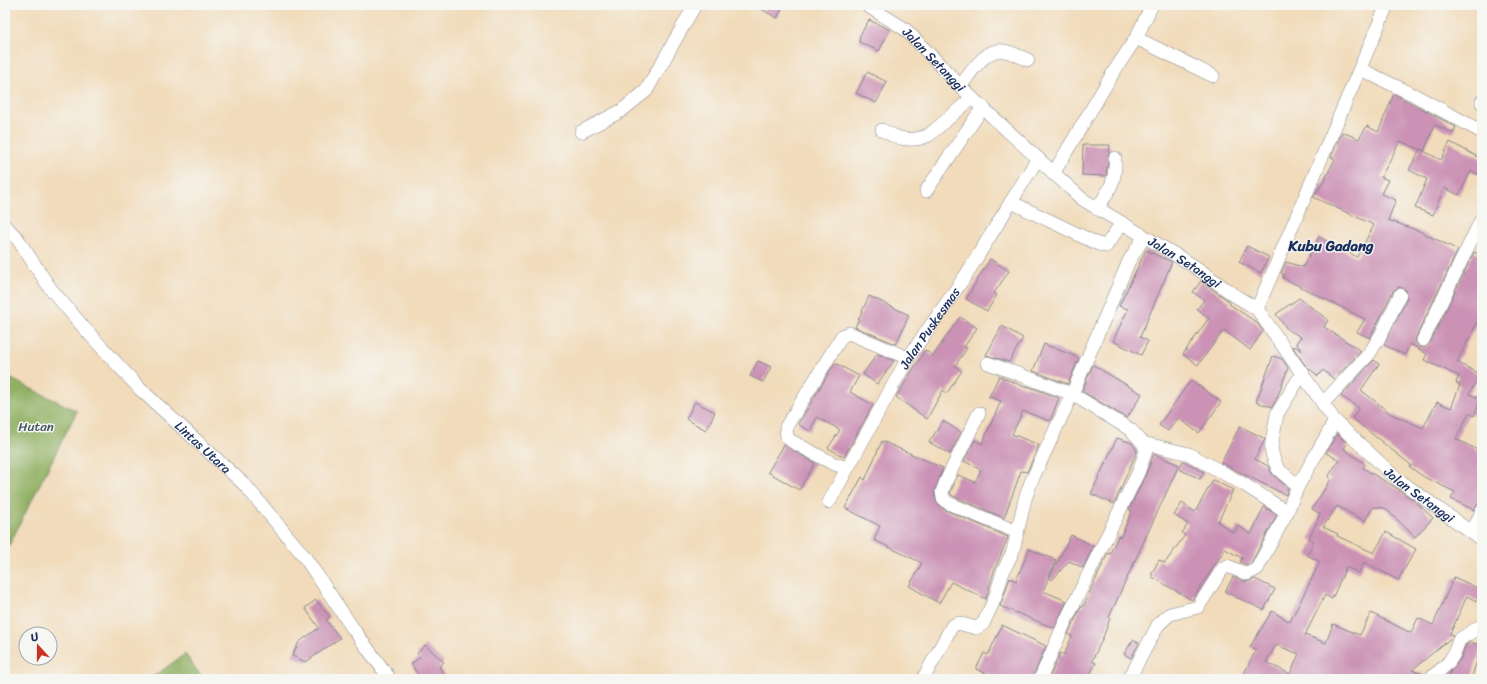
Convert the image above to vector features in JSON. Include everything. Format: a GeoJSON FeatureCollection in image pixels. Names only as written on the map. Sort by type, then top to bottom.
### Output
{"type":"FeatureCollection","features":[{"type":"Feature","properties":{"kind":"street"},"geometry":{"type":"LineString","coordinates":[[581,132],[621,111],[646,91],[695,5]]}},
{"type":"Feature","properties":{"kind":"street","name":"Jalan Setanggi"},"geometry":{"type":"LineString","coordinates":[[866,5],[905,28],[972,98],[1082,199],[1194,266],[1234,295],[1257,308],[1273,333],[1303,372],[1335,421],[1396,478],[1477,536]]}},
{"type":"Feature","properties":{"kind":"street"},"geometry":{"type":"LineString","coordinates":[[1053,174],[1113,72],[1136,38],[1152,5]]}},
{"type":"Feature","properties":{"kind":"street"},"geometry":{"type":"LineString","coordinates":[[1257,308],[1387,5]]}},
{"type":"Feature","properties":{"kind":"street"},"geometry":{"type":"LineString","coordinates":[[1136,38],[1213,76]]}},
{"type":"Feature","properties":{"kind":"street"},"geometry":{"type":"LineString","coordinates":[[961,85],[985,57],[992,53],[1003,50],[1028,60]]}},
{"type":"Feature","properties":{"kind":"street"},"geometry":{"type":"LineString","coordinates":[[1360,69],[1414,95],[1482,132]]}},
{"type":"Feature","properties":{"kind":"street"},"geometry":{"type":"LineString","coordinates":[[882,130],[896,138],[906,140],[922,138],[929,135],[972,98]]}},
{"type":"Feature","properties":{"kind":"street"},"geometry":{"type":"LineString","coordinates":[[926,191],[983,107]]}},
{"type":"Feature","properties":{"kind":"street","name":"Jalan Puskesmas"},"geometry":{"type":"LineString","coordinates":[[829,502],[908,358],[966,275],[1038,158]]}},
{"type":"Feature","properties":{"kind":"street"},"geometry":{"type":"LineString","coordinates":[[1097,209],[1112,185],[1115,174],[1115,158]]}},
{"type":"Feature","properties":{"kind":"street"},"geometry":{"type":"LineString","coordinates":[[1011,202],[1098,244],[1106,246],[1122,224]]}},
{"type":"Feature","properties":{"kind":"street"},"geometry":{"type":"LineString","coordinates":[[1424,340],[1482,218]]}},
{"type":"Feature","properties":{"kind":"street","name":"Lintas Utara"},"geometry":{"type":"LineString","coordinates":[[5,226],[17,238],[50,288],[140,389],[245,485],[304,556],[354,630],[390,679]]}},
{"type":"Feature","properties":{"kind":"street"},"geometry":{"type":"LineString","coordinates":[[923,679],[952,626],[958,622],[976,628],[983,624],[995,598],[1003,572],[1013,551],[1025,499],[1031,482],[1072,394],[1129,261],[1144,237]]}},
{"type":"Feature","properties":{"kind":"street"},"geometry":{"type":"LineString","coordinates":[[1323,403],[1368,354],[1381,335],[1400,295]]}},
{"type":"Feature","properties":{"kind":"street"},"geometry":{"type":"LineString","coordinates":[[848,468],[832,463],[791,441],[786,433],[786,428],[842,336],[850,333],[908,358]]}},
{"type":"Feature","properties":{"kind":"street"},"geometry":{"type":"LineString","coordinates":[[988,363],[1072,394],[1130,430],[1143,443],[1146,451],[1138,473],[1066,620],[1040,679]]}},
{"type":"Feature","properties":{"kind":"street"},"geometry":{"type":"LineString","coordinates":[[1298,486],[1278,469],[1272,458],[1271,448],[1277,414],[1303,372]]}},
{"type":"Feature","properties":{"kind":"street"},"geometry":{"type":"LineString","coordinates":[[979,413],[946,481],[942,492],[943,498],[948,503],[1017,532]]}},
{"type":"Feature","properties":{"kind":"street"},"geometry":{"type":"LineString","coordinates":[[1129,679],[1158,625],[1170,614],[1198,607],[1223,568],[1227,566],[1247,574],[1257,569],[1287,512],[1298,486],[1335,421]]}},
{"type":"Feature","properties":{"kind":"street"},"geometry":{"type":"LineString","coordinates":[[1143,443],[1189,454],[1245,485],[1287,512]]}},
{"type":"Feature","properties":{"kind":"street"},"geometry":{"type":"LineString","coordinates":[[1477,536],[1482,511]]}},
{"type":"Feature","properties":{"kind":"street"},"geometry":{"type":"LineString","coordinates":[[1429,679],[1446,666],[1455,653],[1459,640],[1482,625]]}},
{"type":"Feature","properties":{"kind":"green space","name":"Hutan"},"geometry":{"type":"Polygon","coordinates":[[[5,376],[77,411],[5,553],[5,376]]]}},
{"type":"Feature","properties":{"kind":"green space"},"geometry":{"type":"Polygon","coordinates":[[[185,654],[203,679],[150,679],[185,654]]]}},
{"type":"Feature","properties":{"kind":"building"},"geometry":{"type":"Polygon","coordinates":[[[754,5],[784,5],[777,18],[754,5]]]}},
{"type":"Feature","properties":{"kind":"building"},"geometry":{"type":"Polygon","coordinates":[[[869,20],[890,30],[879,51],[859,42],[860,35],[869,20]]]}},
{"type":"Feature","properties":{"kind":"building"},"geometry":{"type":"Polygon","coordinates":[[[867,72],[887,82],[876,103],[856,93],[867,72]]]}},
{"type":"Feature","properties":{"kind":"building"},"geometry":{"type":"Polygon","coordinates":[[[1394,94],[1456,127],[1453,133],[1435,125],[1424,151],[1400,141],[1381,177],[1388,180],[1381,194],[1396,200],[1388,220],[1419,231],[1458,250],[1416,337],[1415,341],[1419,347],[1424,348],[1430,343],[1474,252],[1482,256],[1482,323],[1478,321],[1457,362],[1480,374],[1469,394],[1481,399],[1474,416],[1469,413],[1456,439],[1482,452],[1482,502],[1477,505],[1474,510],[1451,499],[1455,492],[1424,477],[1410,467],[1411,465],[1352,418],[1359,408],[1341,396],[1374,360],[1379,364],[1361,390],[1391,414],[1423,428],[1437,402],[1451,408],[1460,385],[1456,383],[1459,376],[1424,360],[1427,354],[1410,344],[1405,355],[1384,345],[1407,298],[1406,290],[1399,287],[1393,291],[1370,338],[1357,332],[1365,319],[1283,278],[1284,275],[1281,273],[1286,262],[1303,267],[1319,237],[1357,257],[1374,225],[1313,197],[1323,183],[1335,159],[1331,157],[1342,132],[1359,139],[1367,126],[1378,132],[1394,94]]]}},
{"type":"Feature","properties":{"kind":"building"},"geometry":{"type":"Polygon","coordinates":[[[1450,142],[1482,159],[1482,176],[1471,171],[1459,195],[1444,188],[1433,215],[1415,208],[1427,179],[1409,170],[1420,149],[1441,160],[1450,142]]]}},
{"type":"Feature","properties":{"kind":"building"},"geometry":{"type":"Polygon","coordinates":[[[1083,145],[1110,145],[1106,176],[1082,175],[1083,145]]]}},
{"type":"Feature","properties":{"kind":"building"},"geometry":{"type":"Polygon","coordinates":[[[1247,246],[1269,257],[1261,273],[1239,262],[1247,246]]]}},
{"type":"Feature","properties":{"kind":"building"},"geometry":{"type":"Polygon","coordinates":[[[1146,250],[1172,262],[1140,337],[1148,341],[1141,355],[1113,341],[1128,309],[1119,306],[1146,250]]]}},
{"type":"Feature","properties":{"kind":"building"},"geometry":{"type":"Polygon","coordinates":[[[990,259],[1009,271],[994,293],[997,295],[987,311],[966,299],[990,259]]]}},
{"type":"Feature","properties":{"kind":"building"},"geometry":{"type":"Polygon","coordinates":[[[1201,281],[1230,302],[1229,304],[1256,322],[1263,331],[1250,350],[1224,330],[1198,365],[1183,354],[1209,318],[1197,309],[1204,300],[1193,292],[1201,281]]]}},
{"type":"Feature","properties":{"kind":"building"},"geometry":{"type":"Polygon","coordinates":[[[869,296],[909,315],[896,344],[855,327],[869,296]]]}},
{"type":"Feature","properties":{"kind":"building"},"geometry":{"type":"Polygon","coordinates":[[[1299,298],[1328,320],[1324,327],[1361,351],[1334,379],[1323,370],[1318,376],[1305,365],[1293,347],[1294,346],[1302,351],[1296,343],[1301,337],[1287,329],[1276,314],[1299,298]]]}},
{"type":"Feature","properties":{"kind":"building"},"geometry":{"type":"Polygon","coordinates":[[[960,317],[977,328],[964,347],[967,348],[955,366],[962,371],[947,393],[943,390],[927,419],[896,397],[925,350],[933,356],[960,317]]]}},
{"type":"Feature","properties":{"kind":"building"},"geometry":{"type":"Polygon","coordinates":[[[1002,326],[1023,338],[1009,362],[986,355],[1002,326]]]}},
{"type":"Feature","properties":{"kind":"building"},"geometry":{"type":"Polygon","coordinates":[[[1044,344],[1079,358],[1068,384],[1033,371],[1044,344]]]}},
{"type":"Feature","properties":{"kind":"building"},"geometry":{"type":"Polygon","coordinates":[[[877,354],[894,361],[877,384],[863,374],[877,354]]]}},
{"type":"Feature","properties":{"kind":"building"},"geometry":{"type":"Polygon","coordinates":[[[1273,356],[1282,359],[1288,368],[1277,398],[1272,407],[1256,402],[1273,356]]]}},
{"type":"Feature","properties":{"kind":"building"},"geometry":{"type":"Polygon","coordinates":[[[758,361],[771,367],[763,382],[750,376],[758,361]]]}},
{"type":"Feature","properties":{"kind":"building"},"geometry":{"type":"Polygon","coordinates":[[[835,363],[859,376],[850,392],[873,405],[844,457],[828,448],[840,430],[817,417],[810,431],[798,424],[835,363]]]}},
{"type":"Feature","properties":{"kind":"building"},"geometry":{"type":"Polygon","coordinates":[[[1093,365],[1142,394],[1127,418],[1082,391],[1093,365]]]}},
{"type":"Feature","properties":{"kind":"building"},"geometry":{"type":"Polygon","coordinates":[[[999,376],[1027,388],[1027,386],[1059,398],[1050,421],[1023,411],[1012,434],[1039,445],[1027,472],[1021,471],[1004,518],[953,496],[950,493],[958,475],[975,482],[981,470],[964,461],[975,440],[982,444],[1001,401],[989,397],[999,376]]]}},
{"type":"Feature","properties":{"kind":"building"},"geometry":{"type":"Polygon","coordinates":[[[1191,380],[1221,402],[1199,433],[1178,418],[1168,431],[1159,425],[1191,380]]]}},
{"type":"Feature","properties":{"kind":"building"},"geometry":{"type":"Polygon","coordinates":[[[695,402],[715,412],[706,430],[686,419],[695,402]]]}},
{"type":"Feature","properties":{"kind":"building"},"geometry":{"type":"Polygon","coordinates":[[[943,421],[961,432],[950,454],[929,442],[943,421]]]}},
{"type":"Feature","properties":{"kind":"building"},"geometry":{"type":"Polygon","coordinates":[[[1240,426],[1265,439],[1255,459],[1268,466],[1273,475],[1288,488],[1286,495],[1221,463],[1240,426]]]}},
{"type":"Feature","properties":{"kind":"building"},"geometry":{"type":"Polygon","coordinates":[[[1337,434],[1347,443],[1344,449],[1365,464],[1363,468],[1416,502],[1433,518],[1415,537],[1385,508],[1373,507],[1365,521],[1337,506],[1323,527],[1338,534],[1337,536],[1374,553],[1386,532],[1416,549],[1398,580],[1364,562],[1359,573],[1346,567],[1332,599],[1325,595],[1305,635],[1326,643],[1333,624],[1360,635],[1371,613],[1411,633],[1418,618],[1433,625],[1454,577],[1482,590],[1482,604],[1467,596],[1450,634],[1453,636],[1412,670],[1423,674],[1421,679],[1241,679],[1256,650],[1250,647],[1272,611],[1290,622],[1320,562],[1307,555],[1314,541],[1309,539],[1320,514],[1312,509],[1331,479],[1328,477],[1339,460],[1326,453],[1337,434]],[[1276,645],[1266,662],[1290,674],[1299,654],[1276,645]]]}},
{"type":"Feature","properties":{"kind":"building"},"geometry":{"type":"Polygon","coordinates":[[[1117,438],[1132,443],[1137,451],[1114,504],[1091,494],[1117,438]]]}},
{"type":"Feature","properties":{"kind":"building"},"geometry":{"type":"Polygon","coordinates":[[[882,441],[943,468],[934,493],[937,503],[943,509],[1008,537],[994,571],[986,599],[951,582],[939,603],[909,586],[922,563],[874,540],[880,526],[845,508],[862,477],[865,480],[882,441]]]}},
{"type":"Feature","properties":{"kind":"building"},"geometry":{"type":"Polygon","coordinates":[[[784,445],[815,463],[799,490],[768,472],[784,445]]]}},
{"type":"Feature","properties":{"kind":"building"},"geometry":{"type":"Polygon","coordinates":[[[1154,454],[1179,465],[1109,617],[1110,618],[1104,635],[1092,661],[1096,663],[1087,679],[1049,679],[1060,653],[1064,655],[1072,636],[1068,634],[1081,607],[1083,607],[1108,553],[1110,554],[1118,536],[1121,537],[1132,511],[1129,510],[1154,454]]]}},
{"type":"Feature","properties":{"kind":"building"},"geometry":{"type":"Polygon","coordinates":[[[1183,461],[1204,472],[1200,479],[1179,469],[1183,461]]]}},
{"type":"Feature","properties":{"kind":"building"},"geometry":{"type":"Polygon","coordinates":[[[1213,480],[1233,490],[1218,522],[1234,533],[1238,526],[1251,534],[1264,507],[1277,515],[1251,563],[1247,565],[1240,562],[1242,558],[1225,549],[1192,600],[1152,577],[1152,573],[1159,560],[1165,563],[1185,535],[1182,533],[1188,524],[1174,515],[1182,503],[1195,512],[1213,480]]]}},
{"type":"Feature","properties":{"kind":"building"},"geometry":{"type":"Polygon","coordinates":[[[1071,535],[1093,546],[1083,568],[1069,561],[1052,580],[1049,578],[1071,535]]]}},
{"type":"Feature","properties":{"kind":"building"},"geometry":{"type":"Polygon","coordinates":[[[1029,549],[1056,560],[1043,591],[1067,601],[1054,628],[1000,606],[1010,578],[1016,581],[1029,549]]]}},
{"type":"Feature","properties":{"kind":"building"},"geometry":{"type":"Polygon","coordinates":[[[1233,577],[1247,582],[1255,579],[1275,589],[1264,610],[1225,592],[1233,577]]]}},
{"type":"Feature","properties":{"kind":"building"},"geometry":{"type":"Polygon","coordinates":[[[316,600],[330,617],[326,620],[340,638],[306,662],[292,656],[299,642],[319,628],[305,608],[316,600]]]}},
{"type":"Feature","properties":{"kind":"building"},"geometry":{"type":"Polygon","coordinates":[[[1002,625],[1046,646],[1032,679],[999,679],[976,669],[984,653],[988,655],[1002,625]]]}},
{"type":"Feature","properties":{"kind":"building"},"geometry":{"type":"Polygon","coordinates":[[[1133,640],[1139,643],[1131,658],[1124,654],[1133,640]]]}},
{"type":"Feature","properties":{"kind":"building"},"geometry":{"type":"Polygon","coordinates":[[[1470,642],[1482,646],[1471,679],[1448,679],[1451,671],[1461,658],[1466,645],[1470,642]]]}},
{"type":"Feature","properties":{"kind":"building"},"geometry":{"type":"Polygon","coordinates":[[[425,645],[444,662],[439,667],[448,679],[421,679],[411,664],[420,657],[417,654],[425,645]]]}},
{"type":"Feature","properties":{"kind":"district","name":"Kubu Gadang"},"geometry":{"type":"Point","coordinates":[1331,246]}}]}
